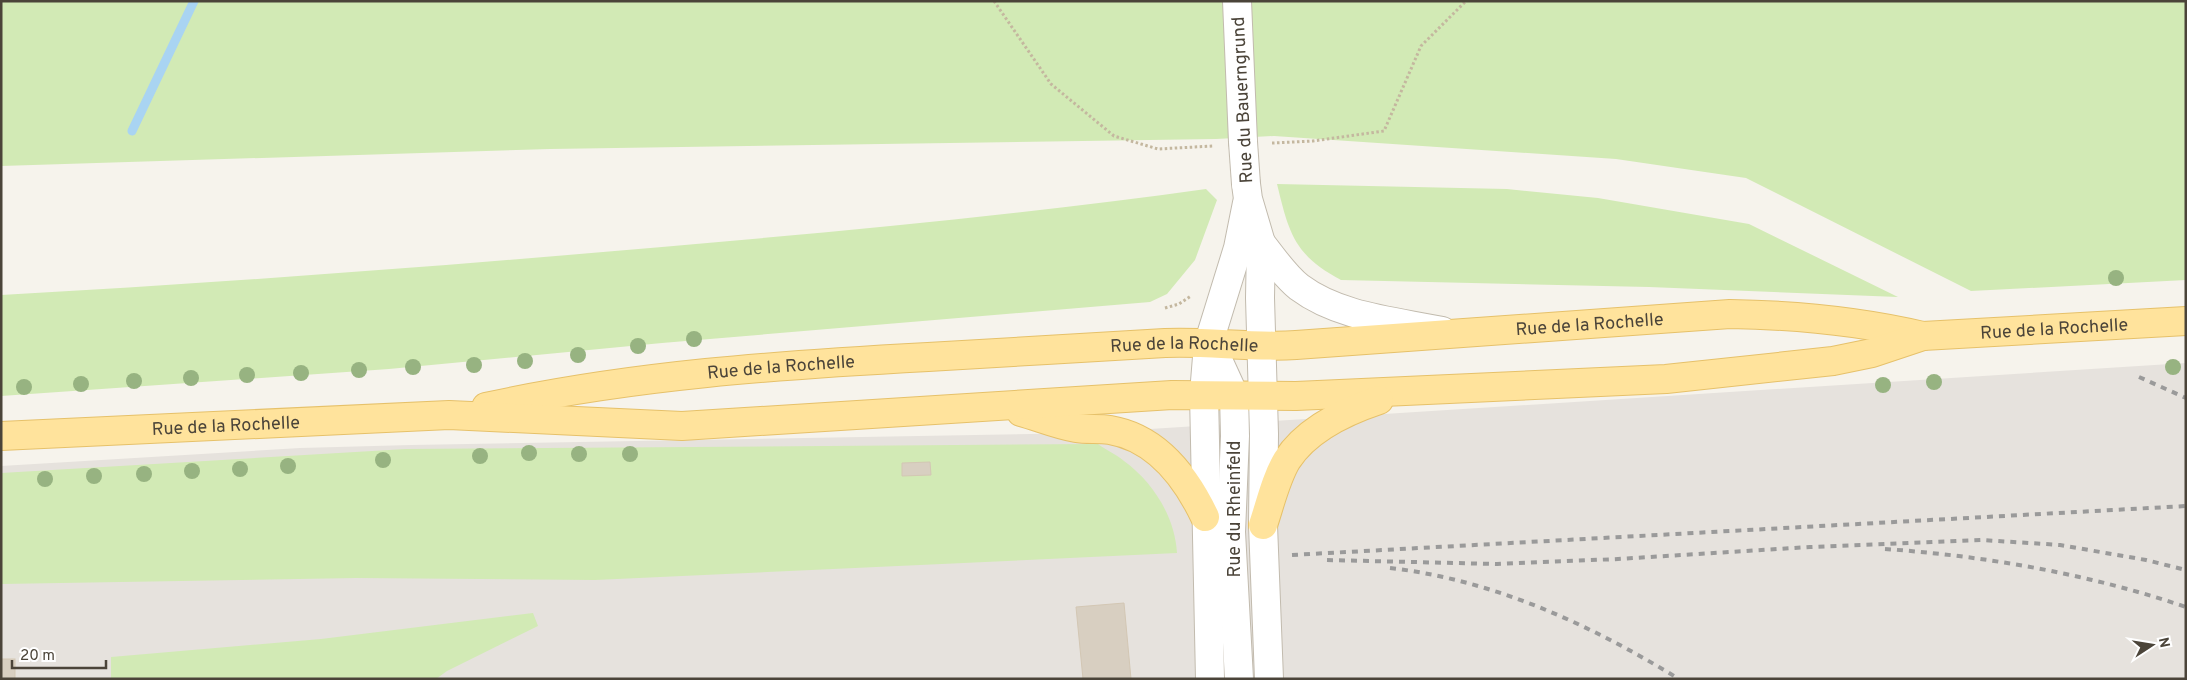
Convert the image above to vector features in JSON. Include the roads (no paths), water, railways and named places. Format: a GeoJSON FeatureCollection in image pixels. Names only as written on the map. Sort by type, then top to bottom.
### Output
{"type":"FeatureCollection","features":[{"type":"Feature","properties":{"kind":"main road","name":"Rue de la Rochelle"},"geometry":{"type":"LineString","coordinates":[[449,414],[551,392],[693,373],[824,363],[1168,343],[1261,347],[1730,314],[1794,315],[1886,327],[1923,336]]}},
{"type":"Feature","properties":{"kind":"main road","name":"Rue de la Rochelle"},"geometry":{"type":"LineString","coordinates":[[1,436],[449,414],[682,426],[1204,394],[1263,395],[1407,391],[1666,379],[1833,362],[1872,353],[1923,336],[2186,321]]}},
{"type":"Feature","properties":{"kind":"main road"},"geometry":{"type":"LineString","coordinates":[[1263,525],[1287,460],[1298,447],[1326,423],[1353,409],[1407,391]]}},
{"type":"Feature","properties":{"kind":"main road"},"geometry":{"type":"LineString","coordinates":[[1000,406],[1076,428],[1110,430],[1140,441],[1173,464],[1195,496],[1205,516]]}},
{"type":"Feature","properties":{"kind":"street","name":"Rue du Bauerngrund"},"geometry":{"type":"LineString","coordinates":[[1204,394],[1208,345],[1238,248],[1254,143],[1236,1]]}},
{"type":"Feature","properties":{"kind":"street","name":"Rue du Bauerngrund"},"geometry":{"type":"LineString","coordinates":[[1247,191],[1261,243],[1261,347]]}},
{"type":"Feature","properties":{"kind":"street"},"geometry":{"type":"LineString","coordinates":[[1261,243],[1297,286],[1313,296],[1352,312],[1453,333]]}},
{"type":"Feature","properties":{"kind":"street","name":"Rue du Rheinfeld"},"geometry":{"type":"LineString","coordinates":[[1208,345],[1218,360],[1234,395],[1235,436],[1231,532],[1239,679]]}},
{"type":"Feature","properties":{"kind":"street","name":"Rue du Rheinfeld"},"geometry":{"type":"LineString","coordinates":[[1261,347],[1263,525],[1269,679]]}},
{"type":"Feature","properties":{"kind":"street","name":"Rue du Rheinfeld"},"geometry":{"type":"LineString","coordinates":[[1204,394],[1205,516],[1210,679]]}},
{"type":"Feature","properties":{"kind":"waterway"},"geometry":{"type":"LineString","coordinates":[[132,131],[194,1]]}},
{"type":"Feature","properties":{"kind":"railway"},"geometry":{"type":"LineString","coordinates":[[2139,377],[2186,398]]}},
{"type":"Feature","properties":{"kind":"railway"},"geometry":{"type":"LineString","coordinates":[[1292,555],[2186,506]]}},
{"type":"Feature","properties":{"kind":"railway"},"geometry":{"type":"LineString","coordinates":[[1327,560],[1497,564],[1618,559],[1810,547],[1982,540],[2060,545],[2146,560],[2186,570]]}},
{"type":"Feature","properties":{"kind":"railway"},"geometry":{"type":"LineString","coordinates":[[1885,549],[1961,556],[2037,568],[2112,585],[2186,607]]}},
{"type":"Feature","properties":{"kind":"railway"},"geometry":{"type":"LineString","coordinates":[[1390,568],[1429,574],[1504,594],[1576,623],[1646,659],[1679,679]]}}]}
